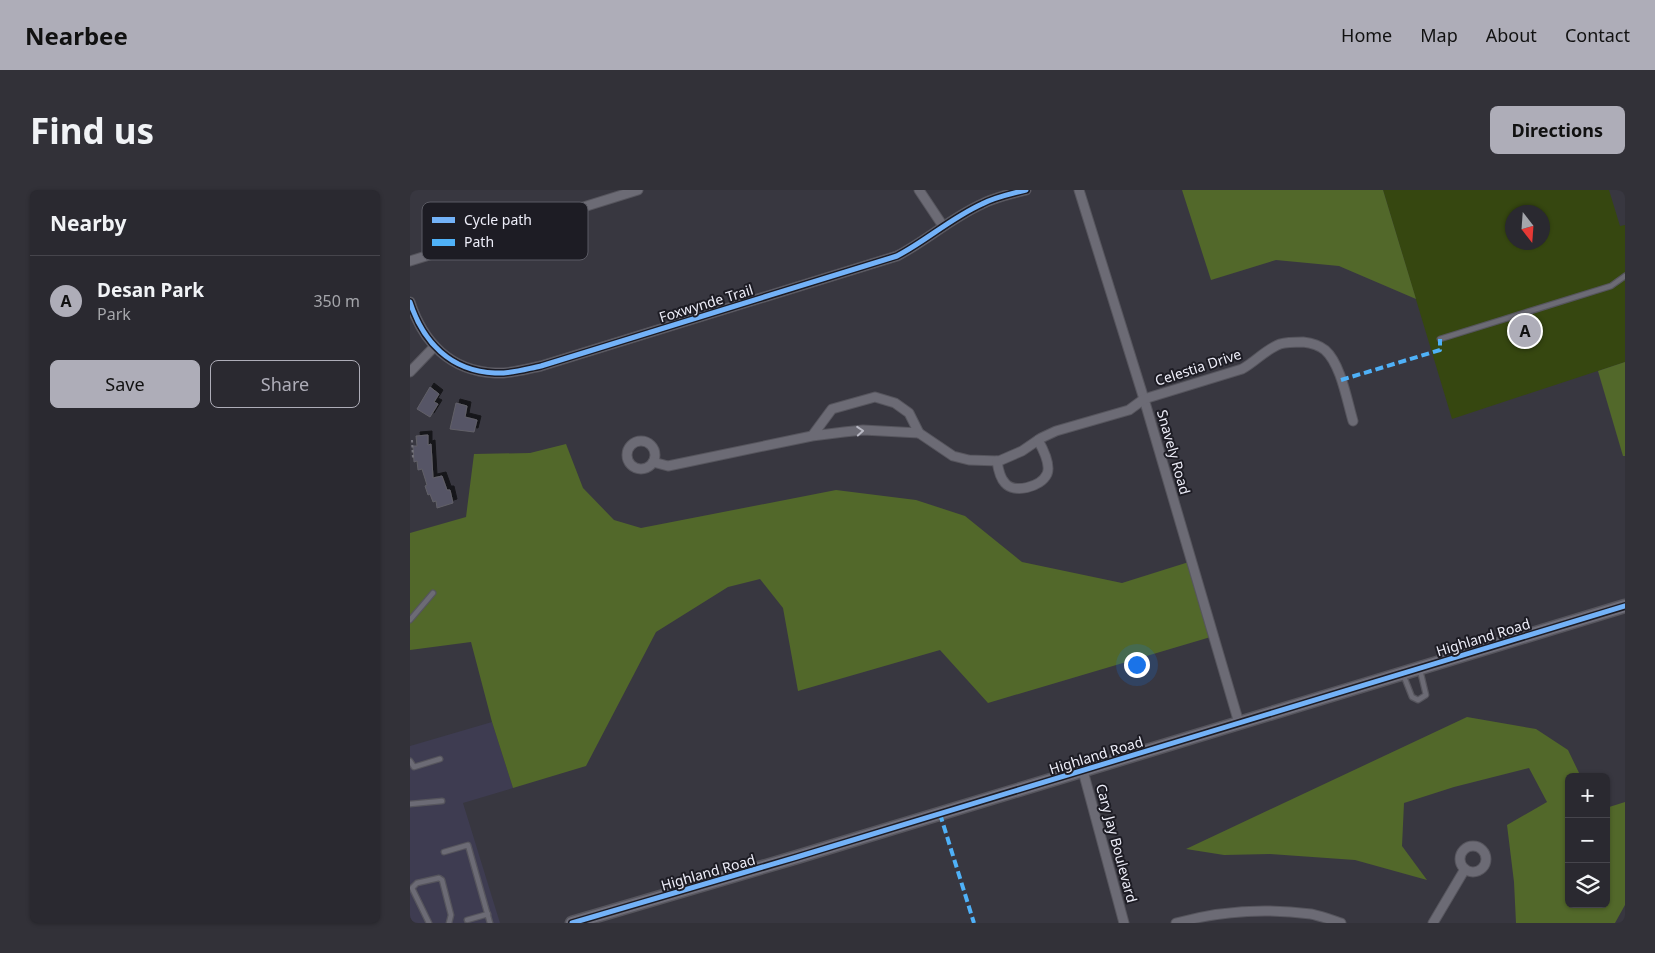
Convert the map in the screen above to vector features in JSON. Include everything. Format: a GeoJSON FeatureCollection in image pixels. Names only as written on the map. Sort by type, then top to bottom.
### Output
{"type":"FeatureCollection","features":[{"type":"Feature","properties":{"kind":"street"},"geometry":{"type":"LineString","coordinates":[[588,205],[638,190]]}},
{"type":"Feature","properties":{"kind":"street"},"geometry":{"type":"LineString","coordinates":[[919,190],[943,226]]}},
{"type":"Feature","properties":{"kind":"street","name":"Foxwynde Trail"},"geometry":{"type":"LineString","coordinates":[[410,302],[423,333],[450,360],[471,368],[495,373],[534,368],[897,256],[983,203],[1026,190]]}},
{"type":"Feature","properties":{"kind":"street","name":"Snavely Road"},"geometry":{"type":"LineString","coordinates":[[1079,190],[1144,399],[1239,723]]}},
{"type":"Feature","properties":{"kind":"street"},"geometry":{"type":"LineString","coordinates":[[410,260],[422,256]]}},
{"type":"Feature","properties":{"kind":"street","name":"Celestia Drive"},"geometry":{"type":"LineString","coordinates":[[997,461],[1022,451],[1056,431],[1129,410],[1144,399],[1242,369],[1253,363],[1267,350],[1281,344],[1295,342],[1313,343],[1325,350],[1336,365],[1353,422]]}},
{"type":"Feature","properties":{"kind":"street"},"geometry":{"type":"LineString","coordinates":[[410,372],[434,346]]}},
{"type":"Feature","properties":{"kind":"street"},"geometry":{"type":"LineString","coordinates":[[812,436],[832,409],[875,397],[895,403],[909,413],[919,433],[954,456],[969,460],[997,461],[1005,484],[1017,489],[1038,483],[1047,474],[1048,467],[1038,440]]}},
{"type":"Feature","properties":{"kind":"street"},"geometry":{"type":"LineString","coordinates":[[653,462],[668,466],[812,436],[863,430],[919,433]]}},
{"type":"Feature","properties":{"kind":"street","name":"Highland Road"},"geometry":{"type":"LineString","coordinates":[[572,923],[798,857],[1625,606]]}},
{"type":"Feature","properties":{"kind":"street","name":"Cary Jay Boulevard"},"geometry":{"type":"LineString","coordinates":[[1083,771],[1124,923]]}},
{"type":"Feature","properties":{"kind":"street"},"geometry":{"type":"LineString","coordinates":[[1433,923],[1465,869]]}},
{"type":"Feature","properties":{"kind":"street"},"geometry":{"type":"LineString","coordinates":[[1176,923],[1201,916],[1258,910],[1312,914],[1341,923]]}},
{"type":"Feature","properties":{"kind":"lane"},"geometry":{"type":"LineString","coordinates":[[1440,339],[1611,286],[1625,276]]}},
{"type":"Feature","properties":{"kind":"lane"},"geometry":{"type":"LineString","coordinates":[[410,620],[432,593]]}},
{"type":"Feature","properties":{"kind":"lane"},"geometry":{"type":"LineString","coordinates":[[1403,674],[1412,697],[1418,700],[1426,695],[1420,668]]}},
{"type":"Feature","properties":{"kind":"lane"},"geometry":{"type":"LineString","coordinates":[[410,760],[414,767],[440,759]]}},
{"type":"Feature","properties":{"kind":"lane"},"geometry":{"type":"LineString","coordinates":[[410,804],[442,801]]}},
{"type":"Feature","properties":{"kind":"lane"},"geometry":{"type":"LineString","coordinates":[[444,852],[468,845],[490,923]]}},
{"type":"Feature","properties":{"kind":"lane"},"geometry":{"type":"LineString","coordinates":[[429,923],[412,888],[417,883],[439,878],[442,880],[449,908],[449,923]]}},
{"type":"Feature","properties":{"kind":"lane"},"geometry":{"type":"LineString","coordinates":[[467,920],[488,914]]}},
{"type":"Feature","properties":{"kind":"path"},"geometry":{"type":"LineString","coordinates":[[412,440],[414,459]]}},
{"type":"Feature","properties":{"kind":"shaded area"},"geometry":{"type":"Polygon","coordinates":[[[492,722],[513,788],[463,803],[500,923],[410,923],[410,746],[492,722]]]}},
{"type":"Feature","properties":{"kind":"green space"},"geometry":{"type":"Polygon","coordinates":[[[1182,190],[1383,190],[1416,299],[1339,266],[1276,260],[1211,280],[1182,190]]]}},
{"type":"Feature","properties":{"kind":"green space"},"geometry":{"type":"Polygon","coordinates":[[[1383,190],[1609,190],[1620,226],[1625,225],[1625,362],[1452,419],[1383,190]]]}},
{"type":"Feature","properties":{"kind":"green space"},"geometry":{"type":"Polygon","coordinates":[[[1625,362],[1625,456],[1623,456],[1598,371],[1625,362]]]}},
{"type":"Feature","properties":{"kind":"green space"},"geometry":{"type":"Polygon","coordinates":[[[566,444],[583,488],[614,520],[641,528],[836,490],[916,500],[965,516],[1022,562],[1122,583],[1192,561],[1214,636],[988,703],[940,650],[798,691],[783,608],[760,579],[728,587],[656,632],[586,766],[513,788],[492,722],[471,642],[410,650],[410,533],[466,517],[474,454],[530,453],[566,444]]]}},
{"type":"Feature","properties":{"kind":"green space"},"geometry":{"type":"Polygon","coordinates":[[[1467,717],[1536,729],[1568,750],[1579,773],[1565,773],[1565,908],[1610,908],[1610,807],[1625,802],[1625,905],[1615,923],[1516,923],[1514,882],[1507,825],[1547,802],[1529,768],[1454,787],[1404,803],[1402,846],[1427,880],[1355,860],[1270,854],[1224,855],[1186,849],[1467,717]]]}},
{"type":"Feature","properties":{"kind":"building"},"geometry":{"type":"Polygon","coordinates":[[[430,387],[439,394],[434,402],[438,404],[430,417],[417,409],[430,387]]]}},
{"type":"Feature","properties":{"kind":"building"},"geometry":{"type":"Polygon","coordinates":[[[456,403],[467,406],[465,417],[477,420],[474,432],[450,429],[456,403]]]}},
{"type":"Feature","properties":{"kind":"building"},"geometry":{"type":"Polygon","coordinates":[[[428,435],[428,445],[431,444],[433,478],[442,476],[447,490],[450,490],[453,503],[437,508],[436,501],[433,502],[430,494],[428,495],[422,469],[418,470],[417,461],[414,462],[413,446],[417,446],[416,436],[428,435]]]}},
{"type":"Feature","properties":{"kind":"marked path"},"geometry":{"type":"LineString","coordinates":[[1341,380],[1440,350],[1440,339]]}},
{"type":"Feature","properties":{"kind":"marked path"},"geometry":{"type":"LineString","coordinates":[[940,814],[974,923]]}},
{"type":"Feature","properties":{"kind":"cycle path"},"geometry":{"type":"LineString","coordinates":[[410,302],[422,330],[440,352],[452,360],[465,367],[479,371],[495,373],[518,371],[541,366],[897,256],[949,223],[992,199],[1026,190]]}},
{"type":"Feature","properties":{"kind":"cycle path"},"geometry":{"type":"LineString","coordinates":[[572,923],[797,857],[1625,606]]}},
{"type":"Feature","properties":{"kind":"place","name":"Desan Park"},"geometry":{"type":"Point","coordinates":[1525,331]}}]}
